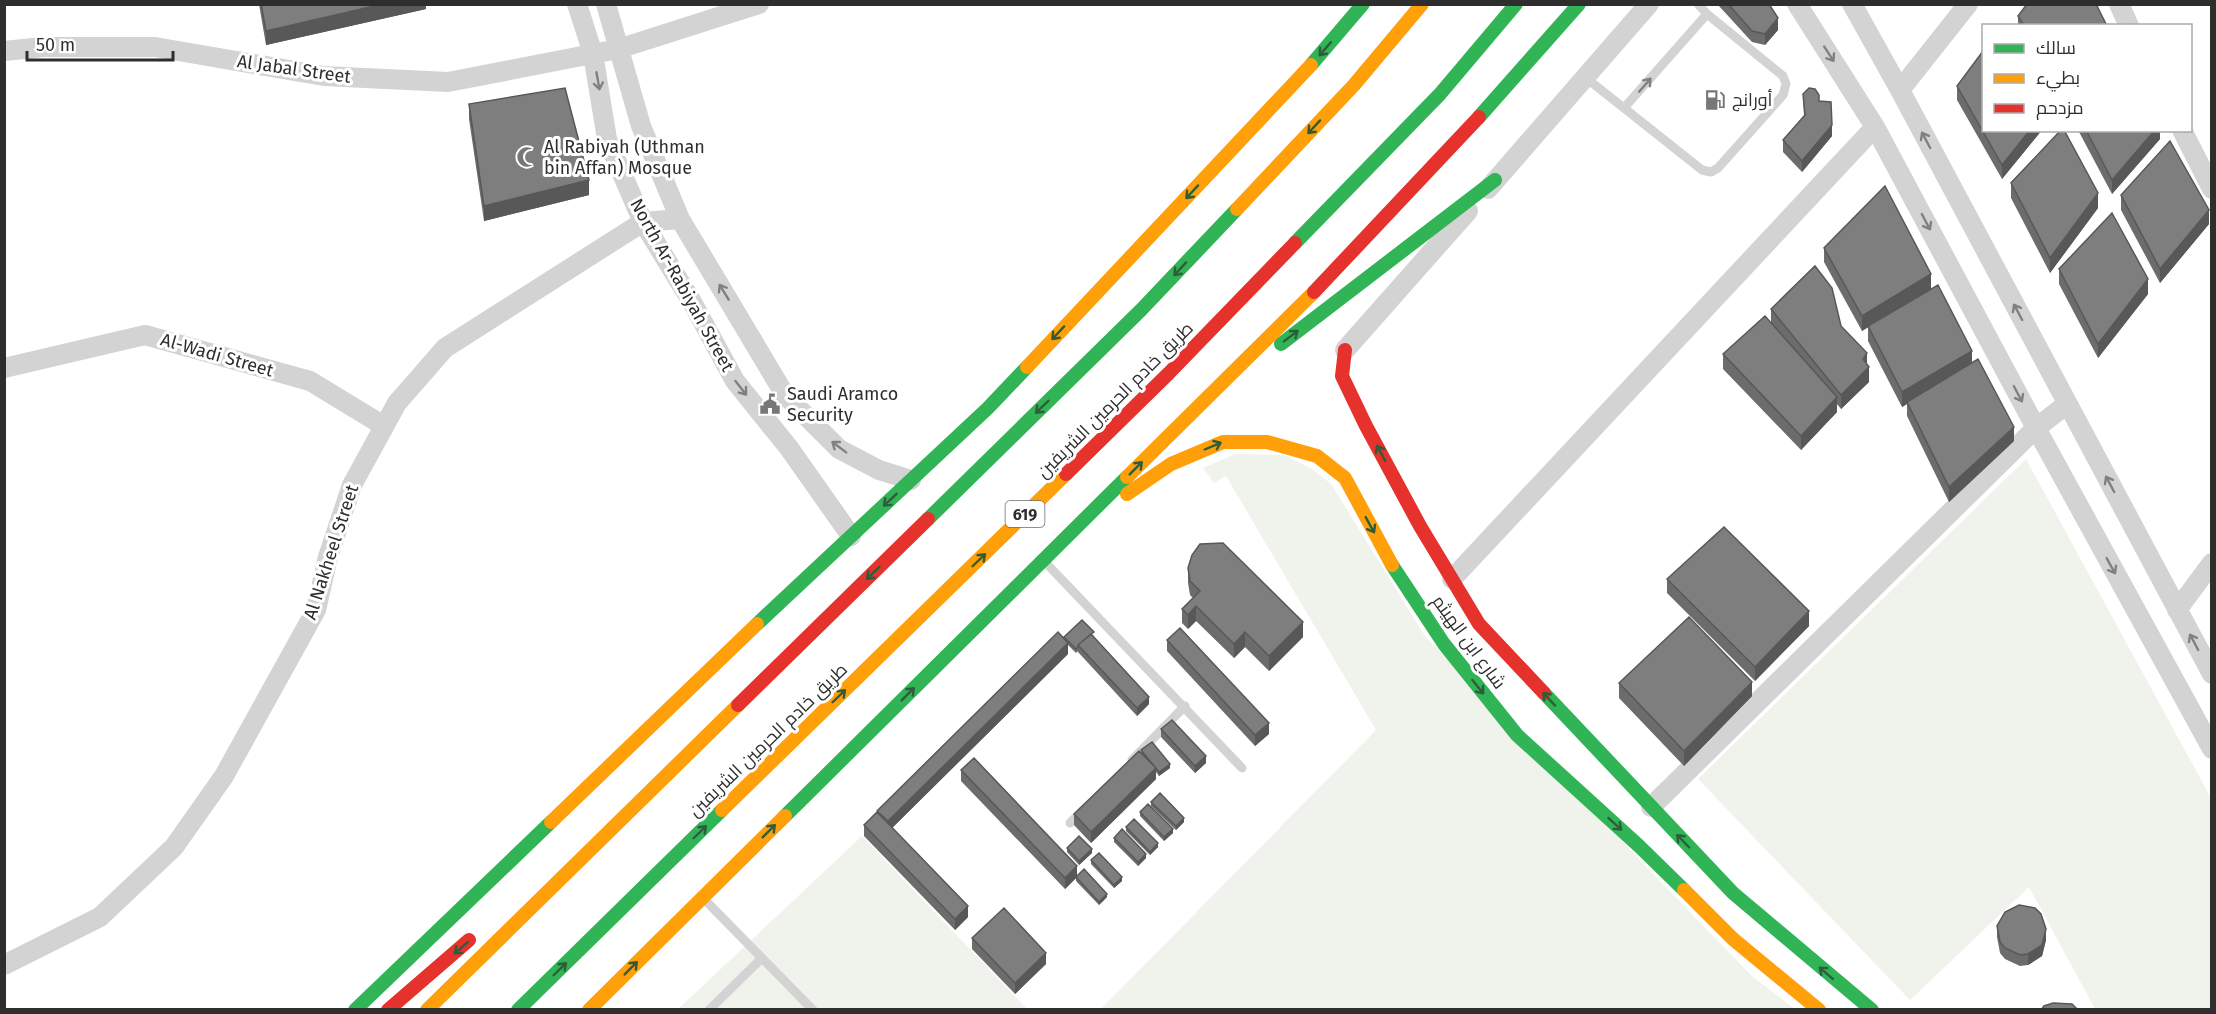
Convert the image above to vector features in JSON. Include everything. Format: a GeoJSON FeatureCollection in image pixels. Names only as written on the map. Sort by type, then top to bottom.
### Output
{"type":"FeatureCollection","features":[{"type":"Feature","properties":{"kind":"main road"},"geometry":{"type":"LineString","coordinates":[[356,1010],[712,666],[988,408],[1292,87],[1363,4]]}},
{"type":"Feature","properties":{"kind":"main road"},"geometry":{"type":"LineString","coordinates":[[427,1010],[1141,310],[1354,85],[1422,4]]}},
{"type":"Feature","properties":{"kind":"main road","name":"طريق خادم الحرمين الشريفين"},"geometry":{"type":"LineString","coordinates":[[518,1010],[1169,373],[1440,94],[1516,4]]}},
{"type":"Feature","properties":{"kind":"main road"},"geometry":{"type":"LineString","coordinates":[[589,1010],[1341,265],[1532,59],[1579,4]]}},
{"type":"Feature","properties":{"kind":"main road"},"geometry":{"type":"LineString","coordinates":[[1194,410],[1495,180]]}},
{"type":"Feature","properties":{"kind":"main road","name":"شارع ابن الهيثم"},"geometry":{"type":"LineString","coordinates":[[1345,350],[1342,376],[1420,526],[1479,624],[1733,893],[1872,1010]]}},
{"type":"Feature","properties":{"kind":"main road","name":"شارع ابن الهيثم"},"geometry":{"type":"LineString","coordinates":[[1074,530],[1171,464],[1223,442],[1267,442],[1317,456],[1345,478],[1391,563],[1444,644],[1517,735],[1640,846],[1733,939],[1819,1010]]}},
{"type":"Feature","properties":{"kind":"main road"},"geometry":{"type":"LineString","coordinates":[[541,878],[712,732]]}},
{"type":"Feature","properties":{"kind":"main road"},"geometry":{"type":"LineString","coordinates":[[388,1010],[478,932]]}},
{"type":"Feature","properties":{"kind":"street","name":"North Ar-Rabiyah Street"},"geometry":{"type":"LineString","coordinates":[[577,4],[593,54],[607,139],[643,222],[692,302],[735,381],[789,447],[851,536]]}},
{"type":"Feature","properties":{"kind":"street","name":"North Ar-Rabiyah Street"},"geometry":{"type":"LineString","coordinates":[[606,4],[641,126],[680,219],[785,395],[839,449],[879,470],[911,480]]}},
{"type":"Feature","properties":{"kind":"street"},"geometry":{"type":"LineString","coordinates":[[618,49],[759,4]]}},
{"type":"Feature","properties":{"kind":"street"},"geometry":{"type":"LineString","coordinates":[[1345,350],[1649,4]]}},
{"type":"Feature","properties":{"kind":"street"},"geometry":{"type":"LineString","coordinates":[[1797,4],[1875,127],[2211,749]]}},
{"type":"Feature","properties":{"kind":"street"},"geometry":{"type":"LineString","coordinates":[[1852,4],[2211,674]]}},
{"type":"Feature","properties":{"kind":"street"},"geometry":{"type":"LineString","coordinates":[[1900,90],[1968,4]]}},
{"type":"Feature","properties":{"kind":"street"},"geometry":{"type":"LineString","coordinates":[[2119,4],[2128,24]]}},
{"type":"Feature","properties":{"kind":"street","name":"Al Jabal Street"},"geometry":{"type":"LineString","coordinates":[[4,51],[43,47],[155,48],[324,76],[448,82],[618,49]]}},
{"type":"Feature","properties":{"kind":"street"},"geometry":{"type":"LineString","coordinates":[[1452,579],[1875,127]]}},
{"type":"Feature","properties":{"kind":"street"},"geometry":{"type":"LineString","coordinates":[[2183,132],[2211,189]]}},
{"type":"Feature","properties":{"kind":"street","name":"Al Nakheel Street"},"geometry":{"type":"LineString","coordinates":[[4,965],[100,917],[174,847],[224,776],[316,610],[328,557],[352,485],[384,426],[397,403],[445,348],[643,222],[680,219]]}},
{"type":"Feature","properties":{"kind":"street","name":"Al-Wadi Street"},"geometry":{"type":"LineString","coordinates":[[4,368],[145,335],[310,381],[384,426]]}},
{"type":"Feature","properties":{"kind":"street"},"geometry":{"type":"LineString","coordinates":[[1650,807],[2036,428],[2067,404]]}},
{"type":"Feature","properties":{"kind":"street"},"geometry":{"type":"LineString","coordinates":[[2177,610],[2211,563]]}},
{"type":"Feature","properties":{"kind":"lane"},"geometry":{"type":"LineString","coordinates":[[1586,78],[1702,170],[1711,172],[1718,168],[1783,95],[1786,84],[1783,76],[1707,14],[1698,4]]}},
{"type":"Feature","properties":{"kind":"lane"},"geometry":{"type":"LineString","coordinates":[[1624,108],[1707,14]]}},
{"type":"Feature","properties":{"kind":"lane"},"geometry":{"type":"LineString","coordinates":[[1043,561],[1185,706],[1242,768]]}},
{"type":"Feature","properties":{"kind":"lane"},"geometry":{"type":"LineString","coordinates":[[1127,765],[1185,706]]}},
{"type":"Feature","properties":{"kind":"lane"},"geometry":{"type":"LineString","coordinates":[[1070,823],[1086,806]]}},
{"type":"Feature","properties":{"kind":"lane"},"geometry":{"type":"LineString","coordinates":[[702,898],[813,1010]]}},
{"type":"Feature","properties":{"kind":"lane"},"geometry":{"type":"LineString","coordinates":[[709,1010],[762,958]]}},
{"type":"Feature","properties":{"kind":"shaded area"},"geometry":{"type":"Polygon","coordinates":[[[1235,454],[1284,455],[1312,469],[1331,484],[1425,636],[1752,976],[1795,1009],[1100,1010],[1376,730],[1226,476],[1214,483],[1203,468],[1235,454]]]}},
{"type":"Feature","properties":{"kind":"shaded area"},"geometry":{"type":"Polygon","coordinates":[[[2026,459],[2211,798],[2211,1009],[2095,1009],[2029,887],[1910,1000],[1698,779],[2026,459]]]}},
{"type":"Feature","properties":{"kind":"shaded area"},"geometry":{"type":"Polygon","coordinates":[[[862,836],[1027,1009],[677,1010],[862,836]]]}},
{"type":"Feature","properties":{"kind":"building"},"geometry":{"type":"Polygon","coordinates":[[[261,4],[383,4],[266,31],[261,4]]]}},
{"type":"Feature","properties":{"kind":"building"},"geometry":{"type":"Polygon","coordinates":[[[1728,4],[1769,4],[1778,18],[1765,34],[1752,31],[1728,4]]]}},
{"type":"Feature","properties":{"kind":"building"},"geometry":{"type":"Polygon","coordinates":[[[2027,4],[2096,4],[2106,24],[2023,24],[2018,16],[2027,4]]]}},
{"type":"Feature","properties":{"kind":"building"},"geometry":{"type":"Polygon","coordinates":[[[1982,52],[1982,130],[1957,86],[1982,52]]]}},
{"type":"Feature","properties":{"kind":"building","name":"Al Rabiyah (Uthman bin Affan) Mosque"},"geometry":{"type":"Polygon","coordinates":[[[565,88],[589,180],[484,206],[469,104],[565,88]]]}},
{"type":"Feature","properties":{"kind":"building"},"geometry":{"type":"Polygon","coordinates":[[[1809,88],[1815,89],[1819,95],[1819,101],[1831,102],[1832,125],[1802,161],[1783,140],[1805,115],[1803,94],[1809,88]]]}},
{"type":"Feature","properties":{"kind":"building"},"geometry":{"type":"Polygon","coordinates":[[[1983,132],[2028,132],[2002,165],[1983,132]]]}},
{"type":"Feature","properties":{"kind":"building"},"geometry":{"type":"Polygon","coordinates":[[[2059,132],[2065,132],[2098,193],[2050,258],[2011,183],[2059,132]]]}},
{"type":"Feature","properties":{"kind":"building"},"geometry":{"type":"Polygon","coordinates":[[[2087,132],[2153,132],[2112,180],[2087,132]]]}},
{"type":"Feature","properties":{"kind":"building"},"geometry":{"type":"Polygon","coordinates":[[[2170,141],[2209,210],[2160,269],[2121,195],[2170,141]]]}},
{"type":"Feature","properties":{"kind":"building"},"geometry":{"type":"Polygon","coordinates":[[[1885,186],[1931,274],[1862,316],[1824,248],[1885,186]]]}},
{"type":"Feature","properties":{"kind":"building"},"geometry":{"type":"Polygon","coordinates":[[[2112,213],[2148,279],[2098,344],[2059,269],[2112,213]]]}},
{"type":"Feature","properties":{"kind":"building"},"geometry":{"type":"Polygon","coordinates":[[[1815,266],[1832,288],[1841,326],[1867,353],[1863,359],[1869,367],[1841,395],[1771,309],[1815,266]]]}},
{"type":"Feature","properties":{"kind":"building"},"geometry":{"type":"Polygon","coordinates":[[[1938,285],[1972,351],[1902,392],[1868,326],[1938,285]]]}},
{"type":"Feature","properties":{"kind":"building"},"geometry":{"type":"Polygon","coordinates":[[[1765,316],[1837,397],[1801,436],[1723,354],[1765,316]]]}},
{"type":"Feature","properties":{"kind":"building"},"geometry":{"type":"Polygon","coordinates":[[[1978,359],[2014,427],[1949,487],[1907,402],[1978,359]]]}},
{"type":"Feature","properties":{"kind":"building"},"geometry":{"type":"Polygon","coordinates":[[[1724,527],[1809,611],[1755,667],[1667,579],[1724,527]]]}},
{"type":"Feature","properties":{"kind":"building"},"geometry":{"type":"Polygon","coordinates":[[[1223,543],[1303,622],[1269,656],[1245,632],[1234,644],[1196,606],[1188,615],[1182,609],[1200,591],[1190,581],[1188,568],[1192,555],[1200,544],[1223,543]]]}},
{"type":"Feature","properties":{"kind":"building"},"geometry":{"type":"Polygon","coordinates":[[[1689,617],[1752,682],[1684,751],[1619,683],[1689,617]]]}},
{"type":"Feature","properties":{"kind":"building"},"geometry":{"type":"Polygon","coordinates":[[[1082,620],[1094,632],[1076,649],[1064,637],[1082,620]]]}},
{"type":"Feature","properties":{"kind":"building"},"geometry":{"type":"Polygon","coordinates":[[[1180,628],[1269,723],[1255,735],[1167,640],[1180,628]]]}},
{"type":"Feature","properties":{"kind":"building"},"geometry":{"type":"Polygon","coordinates":[[[1058,632],[1068,643],[888,821],[877,811],[1058,632]]]}},
{"type":"Feature","properties":{"kind":"building"},"geometry":{"type":"Polygon","coordinates":[[[1091,634],[1149,697],[1137,708],[1078,645],[1091,634]]]}},
{"type":"Feature","properties":{"kind":"building"},"geometry":{"type":"Polygon","coordinates":[[[1172,720],[1206,756],[1195,766],[1161,729],[1172,720]]]}},
{"type":"Feature","properties":{"kind":"building"},"geometry":{"type":"Polygon","coordinates":[[[1152,742],[1170,764],[1159,772],[1141,750],[1152,742]]]}},
{"type":"Feature","properties":{"kind":"building"},"geometry":{"type":"Polygon","coordinates":[[[1139,751],[1156,768],[1091,832],[1074,814],[1139,751]]]}},
{"type":"Feature","properties":{"kind":"building"},"geometry":{"type":"Polygon","coordinates":[[[974,758],[1077,866],[1065,878],[961,770],[974,758]]]}},
{"type":"Feature","properties":{"kind":"building"},"geometry":{"type":"Polygon","coordinates":[[[1160,793],[1184,818],[1176,826],[1151,802],[1160,793]]]}},
{"type":"Feature","properties":{"kind":"building"},"geometry":{"type":"Polygon","coordinates":[[[1148,804],[1173,829],[1164,837],[1140,812],[1148,804]]]}},
{"type":"Feature","properties":{"kind":"building"},"geometry":{"type":"Polygon","coordinates":[[[877,812],[968,906],[955,919],[864,825],[877,812]]]}},
{"type":"Feature","properties":{"kind":"building"},"geometry":{"type":"Polygon","coordinates":[[[1134,819],[1158,843],[1150,852],[1126,827],[1134,819]]]}},
{"type":"Feature","properties":{"kind":"building"},"geometry":{"type":"Polygon","coordinates":[[[1122,829],[1146,854],[1138,862],[1114,838],[1122,829]]]}},
{"type":"Feature","properties":{"kind":"building"},"geometry":{"type":"Polygon","coordinates":[[[1079,836],[1092,849],[1079,861],[1067,848],[1079,836]]]}},
{"type":"Feature","properties":{"kind":"building"},"geometry":{"type":"Polygon","coordinates":[[[1099,853],[1122,877],[1114,885],[1091,860],[1099,853]]]}},
{"type":"Feature","properties":{"kind":"building"},"geometry":{"type":"Polygon","coordinates":[[[1084,869],[1107,894],[1099,902],[1076,877],[1084,869]]]}},
{"type":"Feature","properties":{"kind":"building"},"geometry":{"type":"Polygon","coordinates":[[[2019,905],[2035,908],[2041,914],[2046,929],[2042,945],[2028,954],[2020,955],[2005,948],[2000,942],[1997,926],[2005,912],[2019,905]]]}},
{"type":"Feature","properties":{"kind":"building"},"geometry":{"type":"Polygon","coordinates":[[[1004,908],[1046,953],[1015,983],[972,938],[1004,908]]]}},
{"type":"Feature","properties":{"kind":"building"},"geometry":{"type":"Polygon","coordinates":[[[2053,1003],[2072,1004],[2078,1010],[2041,1010],[2044,1006],[2053,1003]]]}},
{"type":"Feature","properties":{"kind":"traffic: fast"},"geometry":{"type":"LineString","coordinates":[[1311,65],[1363,4]]}},
{"type":"Feature","properties":{"kind":"traffic: fast"},"geometry":{"type":"LineString","coordinates":[[1295,243],[1440,94],[1516,4]]}},
{"type":"Feature","properties":{"kind":"traffic: fast"},"geometry":{"type":"LineString","coordinates":[[1479,117],[1579,4]]}},
{"type":"Feature","properties":{"kind":"traffic: fast"},"geometry":{"type":"LineString","coordinates":[[1281,344],[1495,180]]}},
{"type":"Feature","properties":{"kind":"traffic: fast"},"geometry":{"type":"LineString","coordinates":[[928,519],[1141,310],[1237,209]]}},
{"type":"Feature","properties":{"kind":"traffic: fast"},"geometry":{"type":"LineString","coordinates":[[757,624],[988,408],[1027,367]]}},
{"type":"Feature","properties":{"kind":"traffic: fast"},"geometry":{"type":"LineString","coordinates":[[785,816],[1127,477]]}},
{"type":"Feature","properties":{"kind":"traffic: fast"},"geometry":{"type":"LineString","coordinates":[[1392,565],[1444,644],[1517,735],[1684,890]]}},
{"type":"Feature","properties":{"kind":"traffic: fast"},"geometry":{"type":"LineString","coordinates":[[1544,693],[1733,893],[1872,1010]]}},
{"type":"Feature","properties":{"kind":"traffic: fast"},"geometry":{"type":"LineString","coordinates":[[518,1010],[722,810]]}},
{"type":"Feature","properties":{"kind":"traffic: fast"},"geometry":{"type":"LineString","coordinates":[[355,1010],[551,822]]}},
{"type":"Feature","properties":{"kind":"traffic: slow"},"geometry":{"type":"LineString","coordinates":[[1237,209],[1354,85],[1422,4]]}},
{"type":"Feature","properties":{"kind":"traffic: slow"},"geometry":{"type":"LineString","coordinates":[[1027,367],[1311,65]]}},
{"type":"Feature","properties":{"kind":"traffic: slow"},"geometry":{"type":"LineString","coordinates":[[1127,477],[1314,292]]}},
{"type":"Feature","properties":{"kind":"traffic: slow"},"geometry":{"type":"LineString","coordinates":[[1127,494],[1171,464],[1223,442],[1267,442],[1317,456],[1345,478],[1392,565]]}},
{"type":"Feature","properties":{"kind":"traffic: slow"},"geometry":{"type":"LineString","coordinates":[[722,810],[1066,474]]}},
{"type":"Feature","properties":{"kind":"traffic: slow"},"geometry":{"type":"LineString","coordinates":[[551,822],[757,624]]}},
{"type":"Feature","properties":{"kind":"traffic: slow"},"geometry":{"type":"LineString","coordinates":[[427,1010],[738,705]]}},
{"type":"Feature","properties":{"kind":"traffic: slow"},"geometry":{"type":"LineString","coordinates":[[589,1010],[785,816]]}},
{"type":"Feature","properties":{"kind":"traffic: slow"},"geometry":{"type":"LineString","coordinates":[[1684,890],[1733,939],[1819,1010]]}},
{"type":"Feature","properties":{"kind":"traffic: jam"},"geometry":{"type":"LineString","coordinates":[[1314,292],[1479,117]]}},
{"type":"Feature","properties":{"kind":"traffic: jam"},"geometry":{"type":"LineString","coordinates":[[1066,474],[1169,373],[1295,243]]}},
{"type":"Feature","properties":{"kind":"traffic: jam"},"geometry":{"type":"LineString","coordinates":[[1345,350],[1342,376],[1420,526],[1479,624],[1544,693]]}},
{"type":"Feature","properties":{"kind":"traffic: jam"},"geometry":{"type":"LineString","coordinates":[[738,705],[928,519]]}},
{"type":"Feature","properties":{"kind":"traffic: jam"},"geometry":{"type":"LineString","coordinates":[[388,1010],[469,940]]}},
{"type":"Feature","properties":{"kind":"place","name":"أورانج"},"geometry":{"type":"Point","coordinates":[1715,100]}},
{"type":"Feature","properties":{"kind":"place","name":"Al Rabiyah (Uthman bin Affan) Mosque"},"geometry":{"type":"Point","coordinates":[527,157]}},
{"type":"Feature","properties":{"kind":"place","name":"Saudi Aramco Security"},"geometry":{"type":"Point","coordinates":[770,404]}}]}
